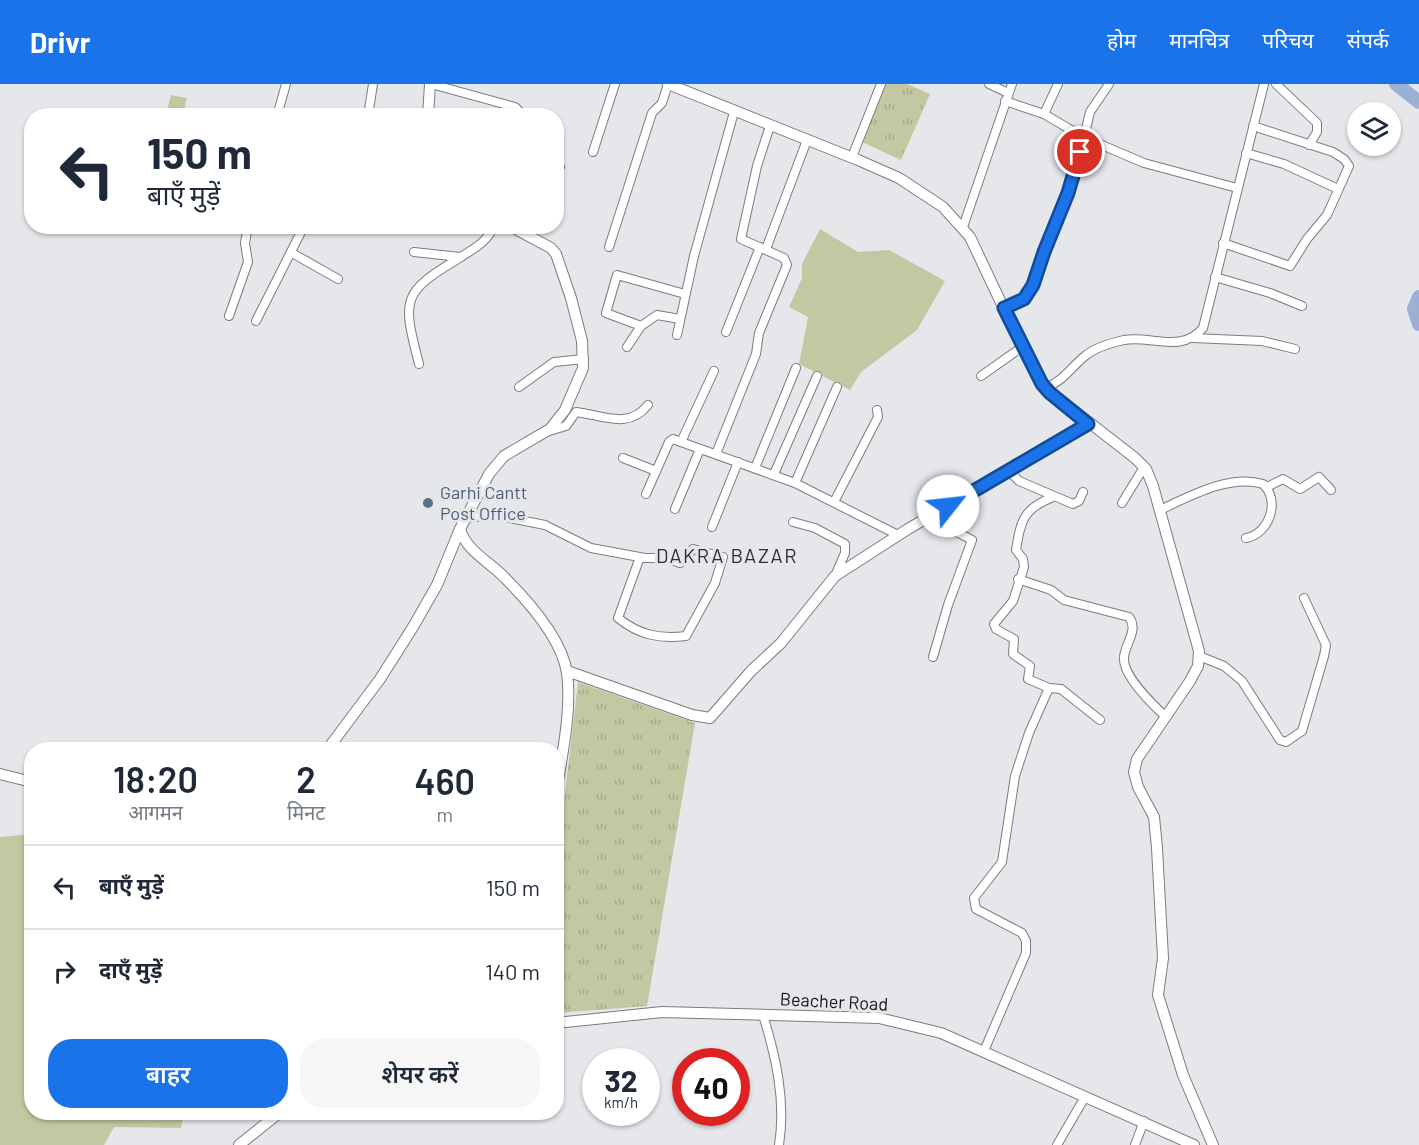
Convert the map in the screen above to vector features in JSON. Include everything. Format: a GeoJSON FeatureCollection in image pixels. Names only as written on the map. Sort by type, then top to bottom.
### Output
{"type":"FeatureCollection","features":[{"type":"Feature","properties":{"kind":"street"},"geometry":{"type":"LineString","coordinates":[[279,108],[286,84]]}},
{"type":"Feature","properties":{"kind":"street"},"geometry":{"type":"LineString","coordinates":[[369,108],[373,84]]}},
{"type":"Feature","properties":{"kind":"street"},"geometry":{"type":"LineString","coordinates":[[429,108],[431,84],[516,108]]}},
{"type":"Feature","properties":{"kind":"street"},"geometry":{"type":"LineString","coordinates":[[593,152],[615,84]]}},
{"type":"Feature","properties":{"kind":"street"},"geometry":{"type":"LineString","coordinates":[[609,247],[652,113],[662,103],[668,84],[852,157],[922,191],[963,227],[1022,347],[1045,388],[1144,467],[1160,510],[1199,656],[1190,681],[1137,759],[1134,772],[1154,817],[1163,958],[1158,995],[1183,1075],[1213,1145]]}},
{"type":"Feature","properties":{"kind":"street"},"geometry":{"type":"LineString","coordinates":[[852,157],[881,84]]}},
{"type":"Feature","properties":{"kind":"street"},"geometry":{"type":"LineString","coordinates":[[989,84],[1006,97],[1044,114],[1083,137],[1144,163],[1237,188]]}},
{"type":"Feature","properties":{"kind":"street"},"geometry":{"type":"LineString","coordinates":[[963,227],[1012,84]]}},
{"type":"Feature","properties":{"kind":"street"},"geometry":{"type":"LineString","coordinates":[[1044,114],[1058,84]]}},
{"type":"Feature","properties":{"kind":"street"},"geometry":{"type":"LineString","coordinates":[[1004,308],[1024,299],[1033,285],[1071,184],[1090,112],[1108,84]]}},
{"type":"Feature","properties":{"kind":"street"},"geometry":{"type":"LineString","coordinates":[[1193,338],[1205,323],[1264,84]]}},
{"type":"Feature","properties":{"kind":"street"},"geometry":{"type":"LineString","coordinates":[[1276,84],[1317,123],[1317,132],[1309,145]]}},
{"type":"Feature","properties":{"kind":"street"},"geometry":{"type":"LineString","coordinates":[[676,335],[734,112]]}},
{"type":"Feature","properties":{"kind":"street"},"geometry":{"type":"LineString","coordinates":[[716,454],[756,354],[759,333],[786,268],[784,258],[745,242],[741,235],[770,126]]}},
{"type":"Feature","properties":{"kind":"street"},"geometry":{"type":"LineString","coordinates":[[1223,243],[1290,266],[1307,239],[1327,215],[1349,166],[1340,155],[1253,126]]}},
{"type":"Feature","properties":{"kind":"street"},"geometry":{"type":"LineString","coordinates":[[726,332],[807,140]]}},
{"type":"Feature","properties":{"kind":"street"},"geometry":{"type":"LineString","coordinates":[[1246,153],[1284,164],[1338,189]]}},
{"type":"Feature","properties":{"kind":"street"},"geometry":{"type":"LineString","coordinates":[[230,316],[248,262],[245,243],[247,234]]}},
{"type":"Feature","properties":{"kind":"street"},"geometry":{"type":"LineString","coordinates":[[256,321],[300,234]]}},
{"type":"Feature","properties":{"kind":"street"},"geometry":{"type":"LineString","coordinates":[[419,364],[410,331],[409,300],[424,282],[485,243],[490,234]]}},
{"type":"Feature","properties":{"kind":"street"},"geometry":{"type":"LineString","coordinates":[[525,234],[551,248],[556,254],[572,298],[584,359],[565,410],[543,433]]}},
{"type":"Feature","properties":{"kind":"street"},"geometry":{"type":"LineString","coordinates":[[414,252],[460,258]]}},
{"type":"Feature","properties":{"kind":"street"},"geometry":{"type":"LineString","coordinates":[[292,253],[338,279]]}},
{"type":"Feature","properties":{"kind":"street"},"geometry":{"type":"LineString","coordinates":[[641,326],[606,313],[617,275],[685,294]]}},
{"type":"Feature","properties":{"kind":"street"},"geometry":{"type":"LineString","coordinates":[[1215,277],[1270,293],[1302,306]]}},
{"type":"Feature","properties":{"kind":"street"},"geometry":{"type":"LineString","coordinates":[[627,347],[641,326],[657,315],[680,319]]}},
{"type":"Feature","properties":{"kind":"street"},"geometry":{"type":"LineString","coordinates":[[1045,388],[1064,379],[1086,355],[1124,340],[1168,343],[1193,338],[1262,341],[1295,350]]}},
{"type":"Feature","properties":{"kind":"street"},"geometry":{"type":"LineString","coordinates":[[981,376],[1022,347]]}},
{"type":"Feature","properties":{"kind":"street"},"geometry":{"type":"LineString","coordinates":[[519,387],[558,360],[584,359]]}},
{"type":"Feature","properties":{"kind":"street"},"geometry":{"type":"LineString","coordinates":[[755,468],[796,368]]}},
{"type":"Feature","properties":{"kind":"street"},"geometry":{"type":"LineString","coordinates":[[681,442],[714,371]]}},
{"type":"Feature","properties":{"kind":"street"},"geometry":{"type":"LineString","coordinates":[[774,474],[817,376]]}},
{"type":"Feature","properties":{"kind":"street"},"geometry":{"type":"LineString","coordinates":[[795,483],[837,387]]}},
{"type":"Feature","properties":{"kind":"street"},"geometry":{"type":"LineString","coordinates":[[333,742],[380,679],[413,627],[437,585],[463,524],[489,474],[504,456],[543,433],[566,426],[576,412],[623,420],[636,416],[648,405]]}},
{"type":"Feature","properties":{"kind":"street"},"geometry":{"type":"LineString","coordinates":[[834,502],[878,417],[878,410]]}},
{"type":"Feature","properties":{"kind":"street"},"geometry":{"type":"LineString","coordinates":[[835,576],[898,535],[1088,424]]}},
{"type":"Feature","properties":{"kind":"street"},"geometry":{"type":"LineString","coordinates":[[646,494],[669,442],[673,439],[774,474],[898,535]]}},
{"type":"Feature","properties":{"kind":"street"},"geometry":{"type":"LineString","coordinates":[[675,509],[700,449]]}},
{"type":"Feature","properties":{"kind":"street"},"geometry":{"type":"LineString","coordinates":[[623,458],[656,471]]}},
{"type":"Feature","properties":{"kind":"street"},"geometry":{"type":"LineString","coordinates":[[712,527],[738,462]]}},
{"type":"Feature","properties":{"kind":"street"},"geometry":{"type":"LineString","coordinates":[[1122,503],[1144,467]]}},
{"type":"Feature","properties":{"kind":"street"},"geometry":{"type":"LineString","coordinates":[[1009,471],[1019,481],[1053,497],[1075,504],[1083,492]]}},
{"type":"Feature","properties":{"kind":"street"},"geometry":{"type":"LineString","coordinates":[[1160,510],[1201,491],[1253,481],[1266,487],[1283,479],[1300,489],[1319,477],[1331,490]]}},
{"type":"Feature","properties":{"kind":"street"},"geometry":{"type":"LineString","coordinates":[[1246,538],[1254,537],[1263,530],[1271,514],[1266,487]]}},
{"type":"Feature","properties":{"kind":"street"},"geometry":{"type":"LineString","coordinates":[[1053,497],[1035,505],[1022,520],[1016,550],[1024,562],[1012,601],[1001,612],[994,626],[1014,639],[1013,654],[1030,666],[1028,679],[1049,688],[1061,688],[1100,720]]}},
{"type":"Feature","properties":{"kind":"street"},"geometry":{"type":"LineString","coordinates":[[463,524],[490,514],[545,525],[591,548],[640,557],[667,558],[680,563],[693,549],[724,558],[714,583],[686,636],[649,636],[632,630],[618,618],[640,557]]}},
{"type":"Feature","properties":{"kind":"street"},"geometry":{"type":"LineString","coordinates":[[928,517],[967,535],[972,540],[933,657]]}},
{"type":"Feature","properties":{"kind":"street"},"geometry":{"type":"LineString","coordinates":[[567,671],[692,715],[710,718],[751,671],[781,643],[835,576],[845,553],[845,544],[815,528],[793,522]]}},
{"type":"Feature","properties":{"kind":"street"},"geometry":{"type":"LineString","coordinates":[[463,524],[467,546],[504,577],[541,618],[567,671],[562,742]]}},
{"type":"Feature","properties":{"kind":"street"},"geometry":{"type":"LineString","coordinates":[[1018,579],[1051,590],[1064,600],[1128,617],[1132,624],[1131,641],[1124,656],[1125,662],[1134,682],[1166,717]]}},
{"type":"Feature","properties":{"kind":"street"},"geometry":{"type":"LineString","coordinates":[[1199,656],[1224,666],[1242,681],[1280,740],[1286,741],[1296,737],[1306,723],[1326,645],[1304,598]]}},
{"type":"Feature","properties":{"kind":"street"},"geometry":{"type":"LineString","coordinates":[[984,1051],[1026,953],[1026,941],[1022,933],[976,909],[974,898],[1002,862],[1017,769],[1049,688]]}},
{"type":"Feature","properties":{"kind":"street"},"geometry":{"type":"LineString","coordinates":[[0,774],[24,780]]}},
{"type":"Feature","properties":{"kind":"street","name":"Beacher Road"},"geometry":{"type":"LineString","coordinates":[[564,1022],[662,1012],[879,1018],[941,1033],[1194,1145]]}},
{"type":"Feature","properties":{"kind":"street"},"geometry":{"type":"LineString","coordinates":[[763,1015],[776,1064],[782,1101],[783,1119],[779,1145]]}},
{"type":"Feature","properties":{"kind":"street"},"geometry":{"type":"LineString","coordinates":[[1057,1145],[1085,1097]]}},
{"type":"Feature","properties":{"kind":"street"},"geometry":{"type":"LineString","coordinates":[[239,1145],[270,1120]]}},
{"type":"Feature","properties":{"kind":"street"},"geometry":{"type":"LineString","coordinates":[[1135,1145],[1144,1121]]}},
{"type":"Feature","properties":{"kind":"green space"},"geometry":{"type":"Polygon","coordinates":[[[885,84],[907,84],[930,94],[901,160],[860,141],[885,84]]]}},
{"type":"Feature","properties":{"kind":"green space"},"geometry":{"type":"Polygon","coordinates":[[[171,95],[187,98],[185,108],[168,108],[171,95]]]}},
{"type":"Feature","properties":{"kind":"green space"},"geometry":{"type":"Polygon","coordinates":[[[820,229],[858,252],[889,250],[945,281],[917,330],[861,372],[850,390],[799,364],[808,317],[789,307],[802,278],[802,264],[820,229]]]}},
{"type":"Feature","properties":{"kind":"green space"},"geometry":{"type":"Polygon","coordinates":[[[578,682],[695,723],[647,1006],[564,1012],[564,803],[578,682]]]}},
{"type":"Feature","properties":{"kind":"green space"},"geometry":{"type":"Polygon","coordinates":[[[24,835],[24,1120],[183,1120],[181,1128],[114,1127],[104,1145],[0,1145],[0,837],[24,835]]]}},
{"type":"Feature","properties":{"kind":"waterway"},"geometry":{"type":"LineString","coordinates":[[1396,84],[1419,102]]}},
{"type":"Feature","properties":{"kind":"waterway"},"geometry":{"type":"LineString","coordinates":[[1419,297],[1414,309],[1419,324]]}},
{"type":"Feature","properties":{"kind":"place","name":"Garhi Cantt Post Office"},"geometry":{"type":"Point","coordinates":[428,503]}},
{"type":"Feature","properties":{"kind":"district","name":"DAKRA BAZAR"},"geometry":{"type":"Point","coordinates":[727,556]}},
{"type":"Feature","properties":{"kind":"route"},"geometry":{"type":"LineString","coordinates":[[948,506],[1088,424],[1042,384],[1004,308],[1024,299],[1033,285],[1068,193],[1080,152]]}}]}
